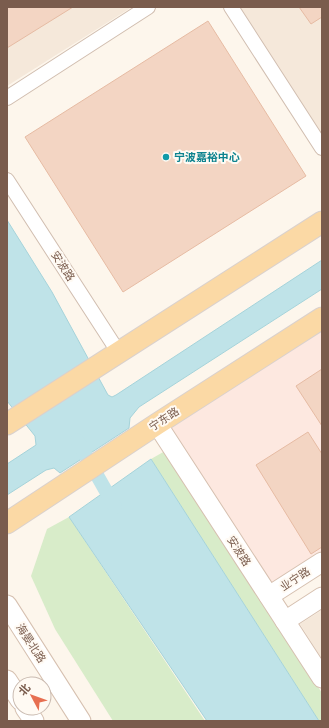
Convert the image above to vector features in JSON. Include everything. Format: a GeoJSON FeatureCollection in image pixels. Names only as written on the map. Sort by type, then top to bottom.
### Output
{"type":"FeatureCollection","features":[{"type":"Feature","properties":{"kind":"main road"},"geometry":{"type":"LineString","coordinates":[[10,422],[94,370],[322,222]]}},
{"type":"Feature","properties":{"kind":"main road","name":"宁东路"},"geometry":{"type":"LineString","coordinates":[[7,523],[322,318]]}},
{"type":"Feature","properties":{"kind":"street"},"geometry":{"type":"LineString","coordinates":[[7,98],[148,7]]}},
{"type":"Feature","properties":{"kind":"street"},"geometry":{"type":"LineString","coordinates":[[231,7],[322,148]]}},
{"type":"Feature","properties":{"kind":"street","name":"安波路"},"geometry":{"type":"LineString","coordinates":[[7,180],[119,353]]}},
{"type":"Feature","properties":{"kind":"street","name":"安波路"},"geometry":{"type":"LineString","coordinates":[[157,424],[322,678]]}},
{"type":"Feature","properties":{"kind":"street","name":"业宁路"},"geometry":{"type":"LineString","coordinates":[[269,596],[322,562]]}},
{"type":"Feature","properties":{"kind":"street"},"geometry":{"type":"LineString","coordinates":[[285,621],[322,597]]}},
{"type":"Feature","properties":{"kind":"street","name":"海晏北路"},"geometry":{"type":"LineString","coordinates":[[7,605],[81,721]]}},
{"type":"Feature","properties":{"kind":"shaded area"},"geometry":{"type":"Polygon","coordinates":[[[7,7],[132,7],[7,86],[7,7]]]}},
{"type":"Feature","properties":{"kind":"shaded area"},"geometry":{"type":"Polygon","coordinates":[[[239,7],[322,7],[322,136],[239,7]]]}},
{"type":"Feature","properties":{"kind":"shaded area"},"geometry":{"type":"Polygon","coordinates":[[[322,329],[322,555],[273,585],[168,429],[322,329]]]}},
{"type":"Feature","properties":{"kind":"shaded area"},"geometry":{"type":"Polygon","coordinates":[[[322,610],[322,659],[300,624],[322,610]]]}},
{"type":"Feature","properties":{"kind":"green space"},"geometry":{"type":"Polygon","coordinates":[[[165,451],[322,693],[322,721],[319,721],[151,459],[165,451]]]}},
{"type":"Feature","properties":{"kind":"green space"},"geometry":{"type":"Polygon","coordinates":[[[69,517],[205,721],[113,721],[55,629],[31,576],[47,529],[69,517]]]}},
{"type":"Feature","properties":{"kind":"water"},"geometry":{"type":"Polygon","coordinates":[[[7,220],[52,292],[108,395],[112,397],[322,260],[322,289],[139,407],[130,418],[129,428],[60,473],[54,468],[46,470],[7,495],[7,464],[36,445],[35,436],[7,401],[7,220]]]}},
{"type":"Feature","properties":{"kind":"water"},"geometry":{"type":"Polygon","coordinates":[[[151,459],[319,721],[207,721],[69,517],[151,459]]]}},
{"type":"Feature","properties":{"kind":"building"},"geometry":{"type":"Polygon","coordinates":[[[7,7],[73,7],[7,48],[7,7]]]}},
{"type":"Feature","properties":{"kind":"building"},"geometry":{"type":"Polygon","coordinates":[[[299,7],[322,7],[322,17],[311,24],[299,7]]]}},
{"type":"Feature","properties":{"kind":"building","name":"宁波嘉裕中心"},"geometry":{"type":"Polygon","coordinates":[[[208,21],[306,176],[123,292],[25,137],[208,21]]]}},
{"type":"Feature","properties":{"kind":"building"},"geometry":{"type":"Polygon","coordinates":[[[322,369],[322,426],[296,386],[322,369]]]}},
{"type":"Feature","properties":{"kind":"building"},"geometry":{"type":"Polygon","coordinates":[[[308,432],[322,454],[322,547],[311,554],[256,465],[308,432]]]}},
{"type":"Feature","properties":{"kind":"waterway"},"geometry":{"type":"LineString","coordinates":[[77,440],[115,507]]}},
{"type":"Feature","properties":{"kind":"place","name":"宁波嘉裕中心"},"geometry":{"type":"Point","coordinates":[166,157]}}]}
